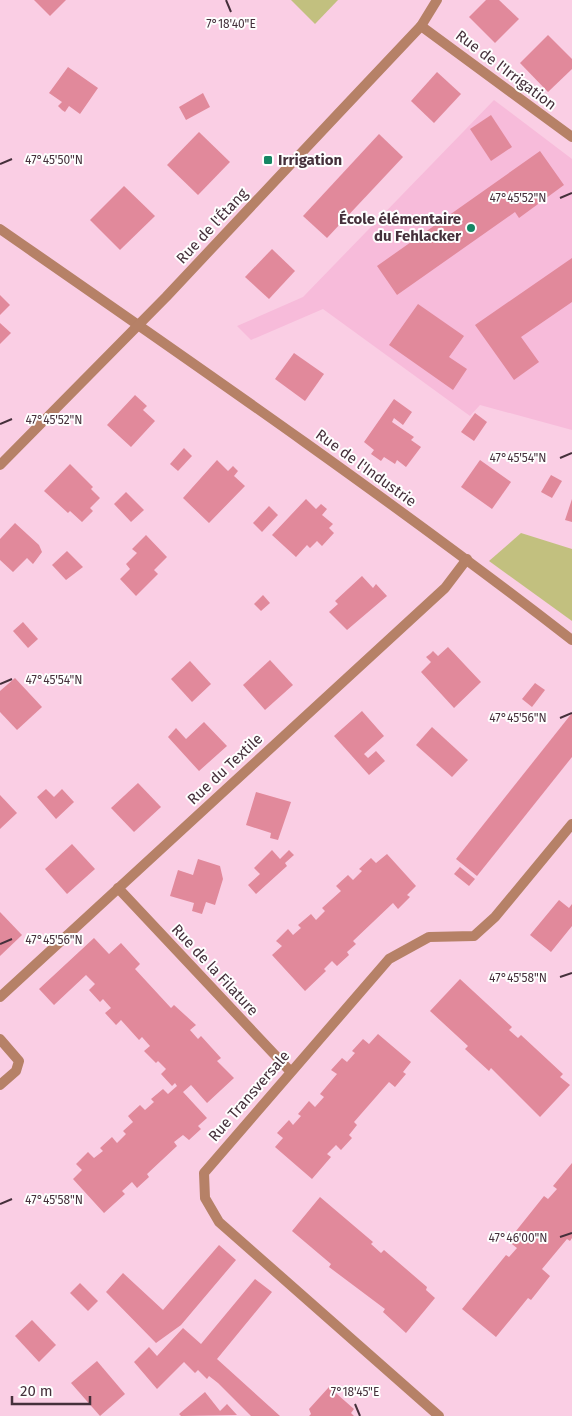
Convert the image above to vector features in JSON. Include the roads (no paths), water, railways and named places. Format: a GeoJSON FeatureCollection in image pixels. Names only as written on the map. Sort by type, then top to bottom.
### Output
{"type":"FeatureCollection","features":[{"type":"Feature","properties":{"kind":"street","name":"Rue de l'Étang"},"geometry":{"type":"LineString","coordinates":[[0,465],[138,326],[421,26],[437,0]]}},
{"type":"Feature","properties":{"kind":"street","name":"Rue de l'Irrigation"},"geometry":{"type":"LineString","coordinates":[[421,26],[572,137]]}},
{"type":"Feature","properties":{"kind":"street","name":"Rue de l'Industrie"},"geometry":{"type":"LineString","coordinates":[[0,229],[467,559],[572,640]]}},
{"type":"Feature","properties":{"kind":"street","name":"Rue du Textile"},"geometry":{"type":"LineString","coordinates":[[0,997],[445,588],[467,559]]}},
{"type":"Feature","properties":{"kind":"street","name":"Rue Transversale"},"geometry":{"type":"LineString","coordinates":[[439,1416],[219,1222],[205,1198],[204,1173],[290,1071],[389,959],[429,937],[474,936],[495,917],[572,824]]}},
{"type":"Feature","properties":{"kind":"street","name":"Rue de la Filature"},"geometry":{"type":"LineString","coordinates":[[118,888],[290,1071]]}},
{"type":"Feature","properties":{"kind":"street"},"geometry":{"type":"LineString","coordinates":[[0,1039],[19,1061],[16,1071],[0,1085]]}},
{"type":"Feature","properties":{"kind":"place","name":"Irrigation"},"geometry":{"type":"Point","coordinates":[268,160]}},
{"type":"Feature","properties":{"kind":"place","name":"École élémentaire du Fehlacker"},"geometry":{"type":"Point","coordinates":[471,228]}}]}
